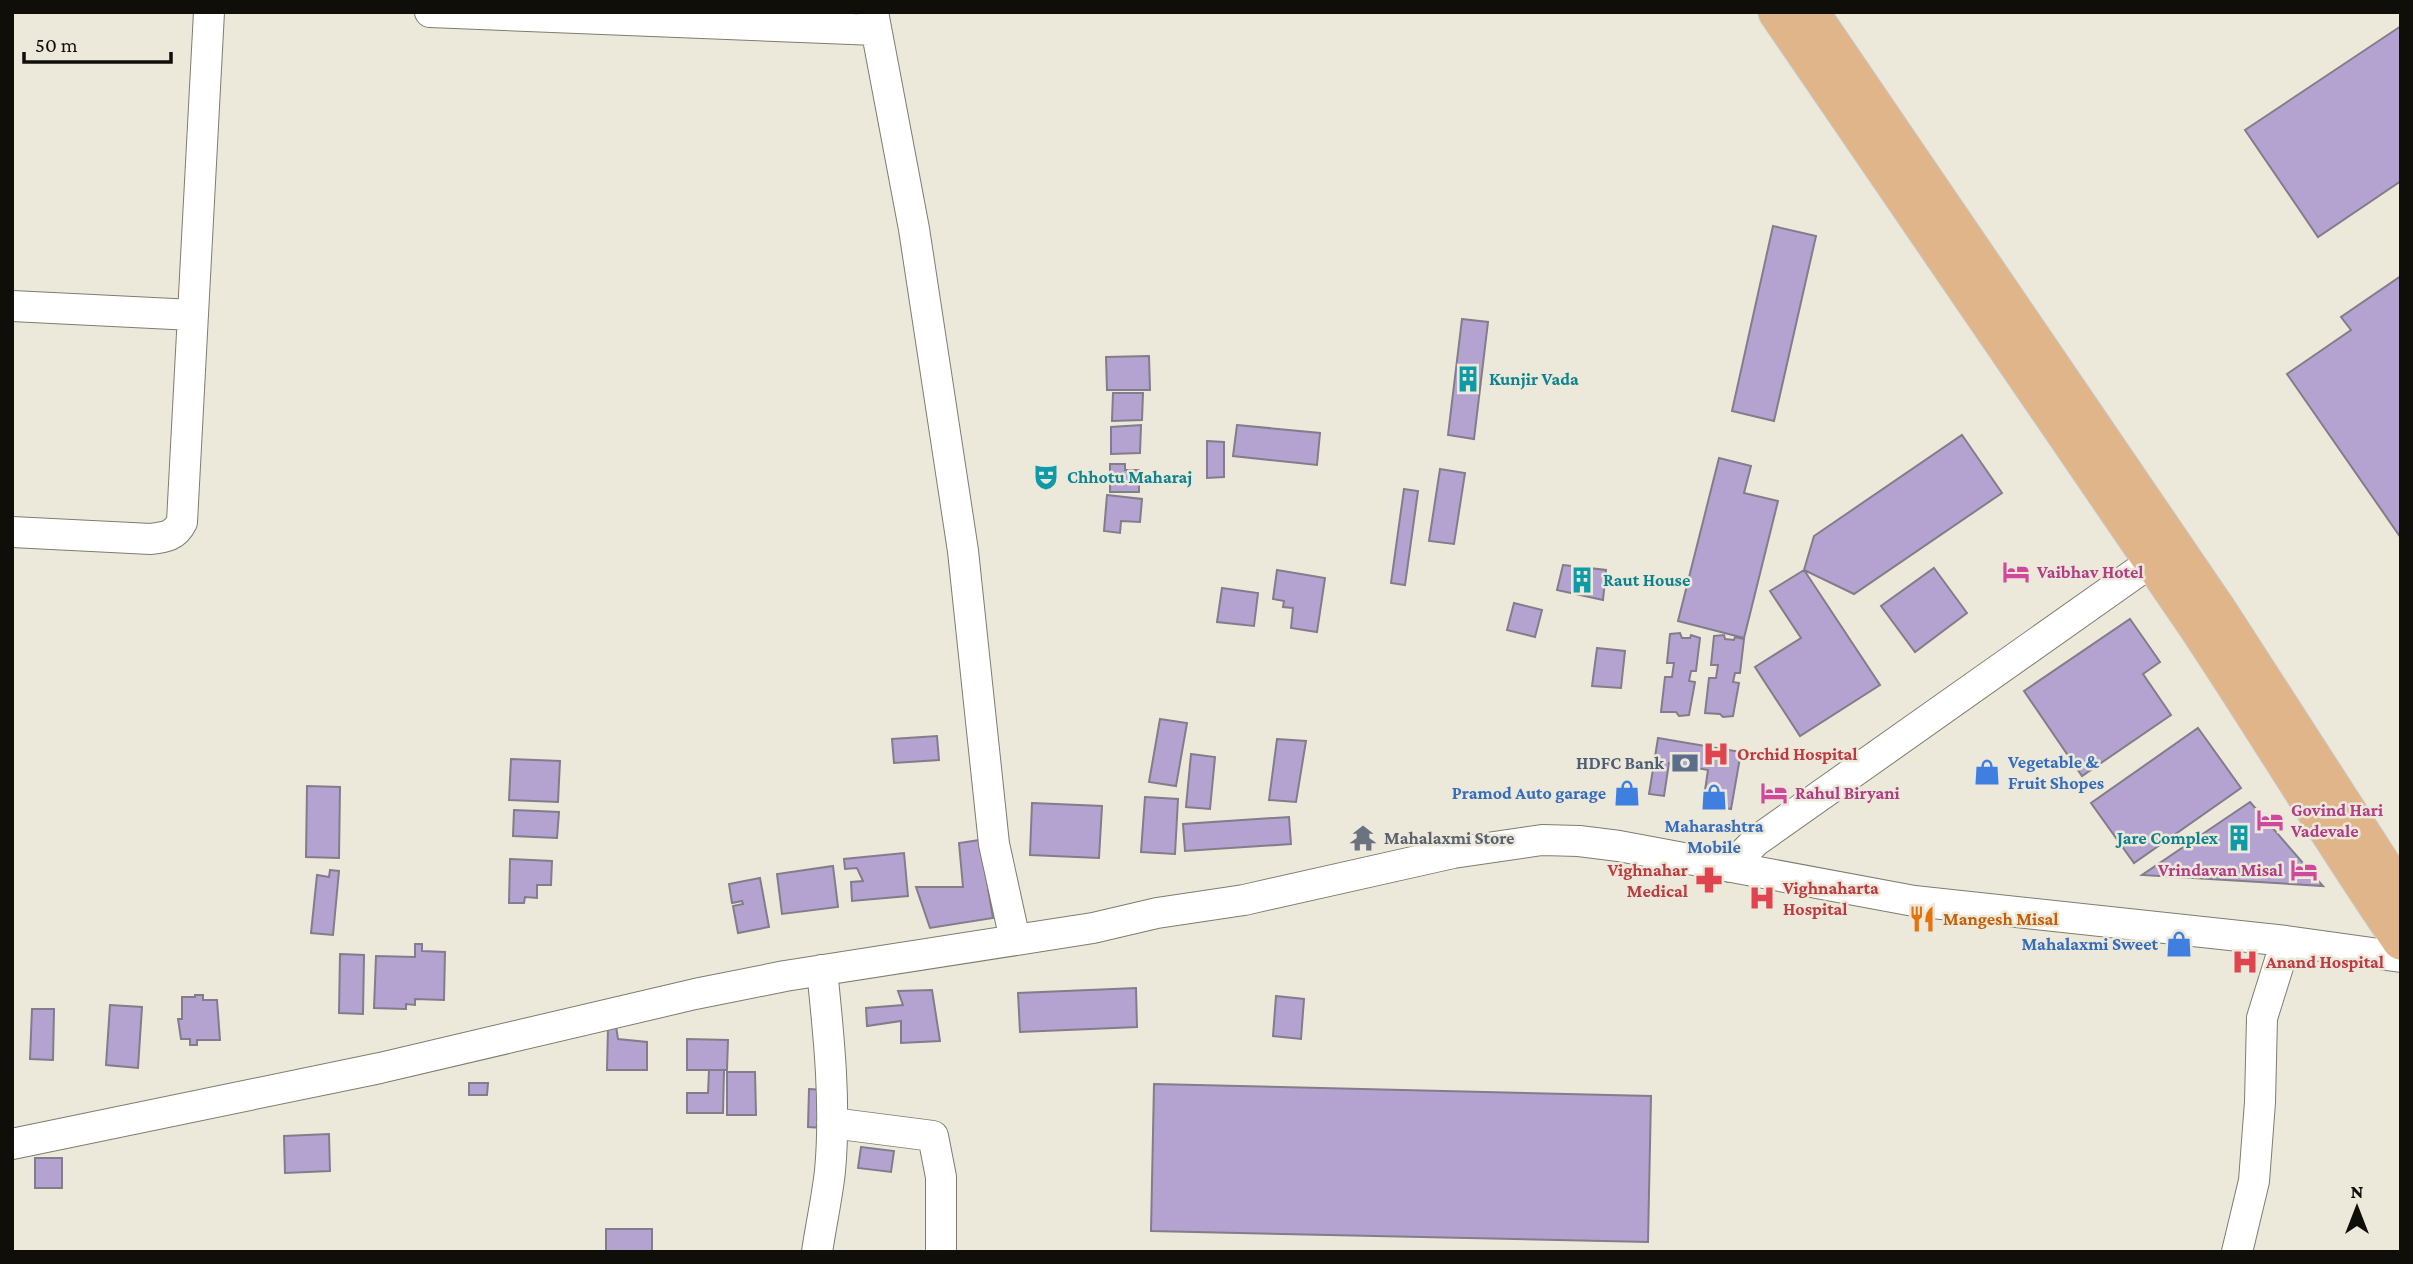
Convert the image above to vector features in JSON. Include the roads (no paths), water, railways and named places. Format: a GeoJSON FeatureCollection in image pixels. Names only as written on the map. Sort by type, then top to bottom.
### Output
{"type":"FeatureCollection","features":[{"type":"Feature","properties":{"kind":"main road"},"geometry":{"type":"LineString","coordinates":[[1777,12],[2401,894]]}},
{"type":"Feature","properties":{"kind":"main road"},"geometry":{"type":"LineString","coordinates":[[1810,12],[2163,554],[2401,941]]}},
{"type":"Feature","properties":{"kind":"street"},"geometry":{"type":"LineString","coordinates":[[12,532],[151,539],[167,537],[177,531],[182,522],[209,12]]}},
{"type":"Feature","properties":{"kind":"street"},"geometry":{"type":"LineString","coordinates":[[447,13],[875,21],[916,242],[963,551],[994,844],[1015,940]]}},
{"type":"Feature","properties":{"kind":"street"},"geometry":{"type":"LineString","coordinates":[[12,306],[193,315]]}},
{"type":"Feature","properties":{"kind":"street"},"geometry":{"type":"LineString","coordinates":[[1730,867],[1756,841],[2163,554]]}},
{"type":"Feature","properties":{"kind":"street"},"geometry":{"type":"LineString","coordinates":[[12,1144],[380,1068],[695,994],[822,970],[1093,928],[1157,913],[1244,900],[1453,853],[1542,840],[1619,846],[1914,901],[2287,941],[2401,957]]}},
{"type":"Feature","properties":{"kind":"street"},"geometry":{"type":"LineString","coordinates":[[2237,1252],[2254,1181],[2260,1102],[2262,1017],[2287,941]]}},
{"type":"Feature","properties":{"kind":"street"},"geometry":{"type":"LineString","coordinates":[[817,1252],[830,1173],[832,1124],[822,970]]}},
{"type":"Feature","properties":{"kind":"street"},"geometry":{"type":"LineString","coordinates":[[832,1124],[933,1136],[942,1177],[942,1252]]}},
{"type":"Feature","properties":{"kind":"place","name":"Kunjir Vada"},"geometry":{"type":"Point","coordinates":[1468,379]}},
{"type":"Feature","properties":{"kind":"place","name":"Chhotu Maharaj"},"geometry":{"type":"Point","coordinates":[1046,477]}},
{"type":"Feature","properties":{"kind":"place","name":"Vaibhav Hotel"},"geometry":{"type":"Point","coordinates":[2016,572]}},
{"type":"Feature","properties":{"kind":"place","name":"Raut House"},"geometry":{"type":"Point","coordinates":[1582,580]}},
{"type":"Feature","properties":{"kind":"place","name":"Orchid Hospital"},"geometry":{"type":"Point","coordinates":[1716,754]}},
{"type":"Feature","properties":{"kind":"place","name":"HDFC Bank"},"geometry":{"type":"Point","coordinates":[1685,763]}},
{"type":"Feature","properties":{"kind":"place","name":"Vegetable & Fruit Shopes"},"geometry":{"type":"Point","coordinates":[1987,772]}},
{"type":"Feature","properties":{"kind":"place","name":"Pramod Auto garage"},"geometry":{"type":"Point","coordinates":[1627,793]}},
{"type":"Feature","properties":{"kind":"place","name":"Rahul Biryani"},"geometry":{"type":"Point","coordinates":[1774,793]}},
{"type":"Feature","properties":{"kind":"place","name":"Maharashtra Mobile"},"geometry":{"type":"Point","coordinates":[1714,797]}},
{"type":"Feature","properties":{"kind":"place","name":"Govind Hari Vadevale"},"geometry":{"type":"Point","coordinates":[2270,820]}},
{"type":"Feature","properties":{"kind":"place","name":"Mahalaxmi Store"},"geometry":{"type":"Point","coordinates":[1363,838]}},
{"type":"Feature","properties":{"kind":"place","name":"Jare Complex"},"geometry":{"type":"Point","coordinates":[2239,838]}},
{"type":"Feature","properties":{"kind":"place","name":"Vrindavan Misal"},"geometry":{"type":"Point","coordinates":[2304,870]}},
{"type":"Feature","properties":{"kind":"place","name":"Vighnahar Medical"},"geometry":{"type":"Point","coordinates":[1709,880]}},
{"type":"Feature","properties":{"kind":"place","name":"Vighnaharta Hospital"},"geometry":{"type":"Point","coordinates":[1762,898]}},
{"type":"Feature","properties":{"kind":"place","name":"Mangesh Misal"},"geometry":{"type":"Point","coordinates":[1922,919]}},
{"type":"Feature","properties":{"kind":"place","name":"Mahalaxmi Sweet"},"geometry":{"type":"Point","coordinates":[2179,944]}},
{"type":"Feature","properties":{"kind":"place","name":"Anand Hospital"},"geometry":{"type":"Point","coordinates":[2245,962]}}]}
